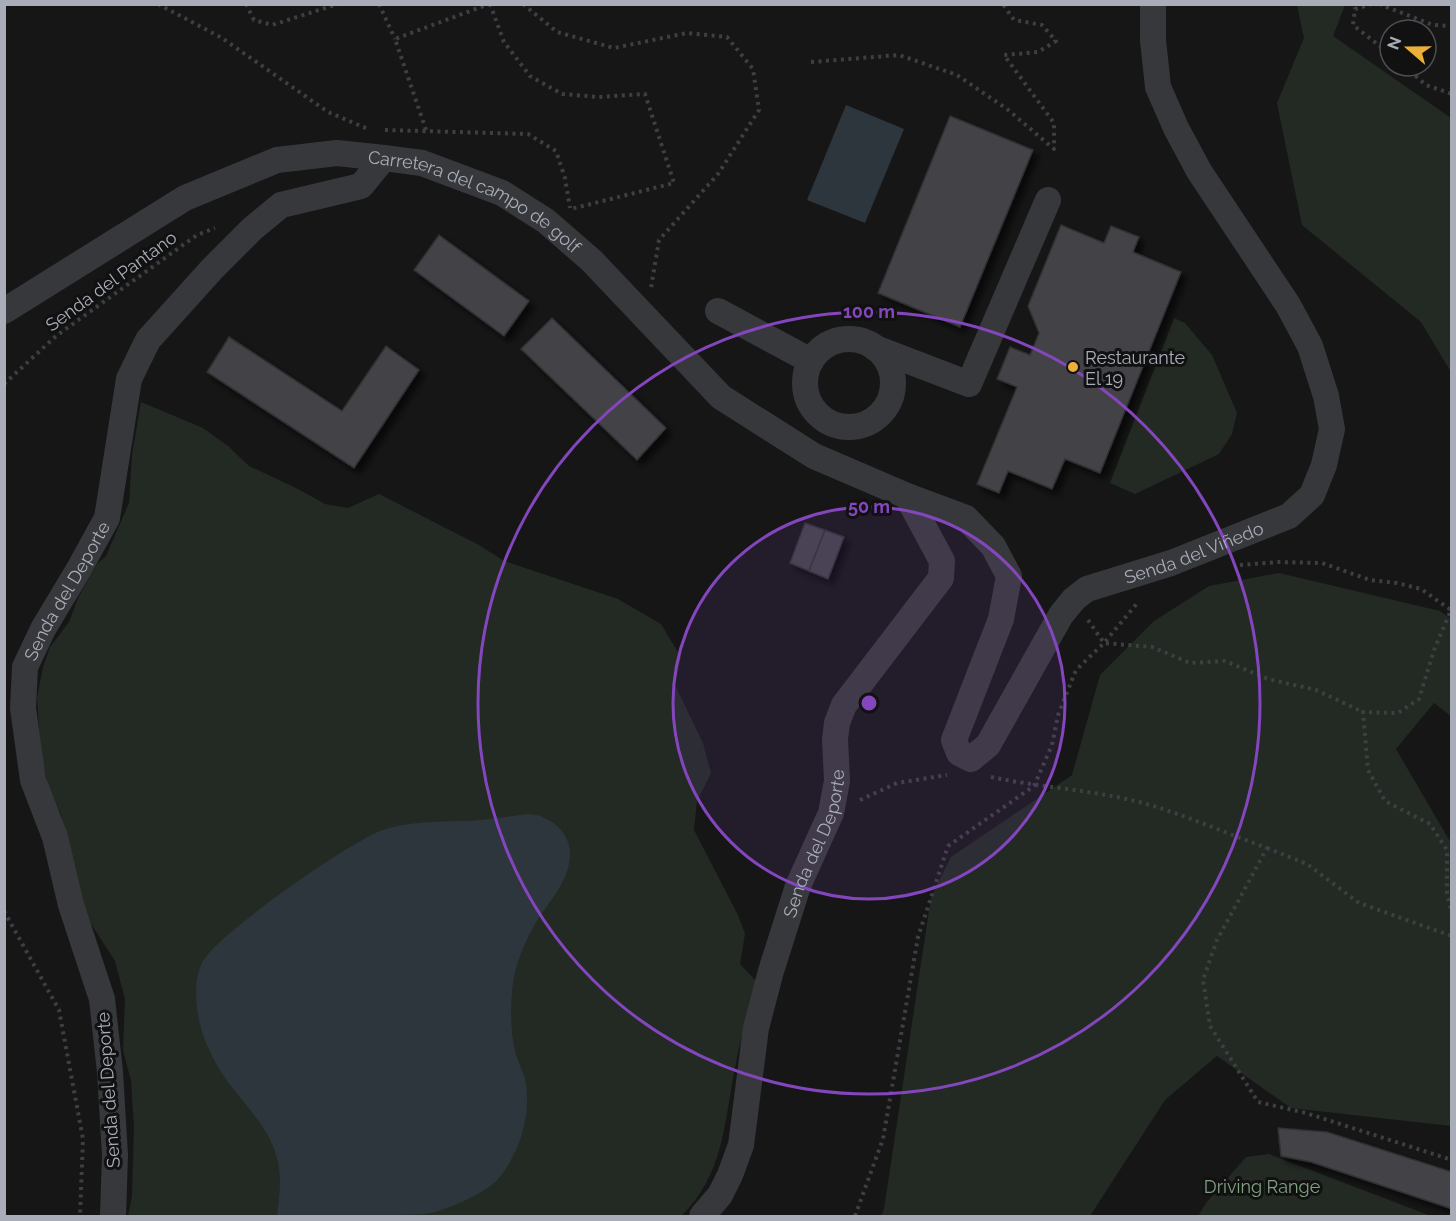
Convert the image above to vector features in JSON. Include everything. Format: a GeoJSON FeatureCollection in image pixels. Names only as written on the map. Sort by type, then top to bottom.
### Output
{"type":"FeatureCollection","features":[{"type":"Feature","properties":{"kind":"street","name":"Senda del Viñedo"},"geometry":{"type":"LineString","coordinates":[[972,766],[988,745],[1061,615],[1074,599],[1087,589],[1171,563],[1288,516],[1311,495],[1324,465],[1332,429],[1326,396],[1310,346],[1288,304],[1199,171],[1176,128],[1158,87],[1153,40],[1153,4]]}},
{"type":"Feature","properties":{"kind":"street","name":"Carretera del campo de golf"},"geometry":{"type":"LineString","coordinates":[[4,311],[185,198],[277,160],[337,153],[422,163],[502,193],[546,221],[592,261],[721,397],[814,456],[900,493]]}},
{"type":"Feature","properties":{"kind":"street","name":"Senda del Deporte"},"geometry":{"type":"LineString","coordinates":[[113,1216],[115,1155],[110,1072],[102,999],[70,906],[55,837],[33,780],[23,708],[25,667],[43,629],[107,518],[129,379],[148,340],[213,268],[281,205],[361,186],[384,158]]}},
{"type":"Feature","properties":{"kind":"street"},"geometry":{"type":"LineString","coordinates":[[875,348],[886,358],[892,372],[893,387],[889,401],[881,414],[869,423],[855,427],[840,426],[826,421],[808,400],[805,387],[806,373],[811,361],[833,342],[848,339],[862,341],[969,384],[1047,200]]}},
{"type":"Feature","properties":{"kind":"street"},"geometry":{"type":"LineString","coordinates":[[718,311],[811,361]]}},
{"type":"Feature","properties":{"kind":"street"},"geometry":{"type":"LineString","coordinates":[[814,456],[826,421]]}},
{"type":"Feature","properties":{"kind":"street","name":"Senda del Deporte"},"geometry":{"type":"LineString","coordinates":[[702,1216],[720,1196],[741,1145],[756,1028],[771,971],[798,886],[831,813],[837,781],[835,739],[837,723],[844,705],[941,578],[942,561],[900,493]]}},
{"type":"Feature","properties":{"kind":"street"},"geometry":{"type":"LineString","coordinates":[[900,493],[966,518],[993,546],[1009,576],[1001,620],[954,740],[959,753],[972,766]]}},
{"type":"Feature","properties":{"kind":"path"},"geometry":{"type":"LineString","coordinates":[[158,4],[222,38],[328,112],[371,130]]}},
{"type":"Feature","properties":{"kind":"path"},"geometry":{"type":"LineString","coordinates":[[246,4],[254,20],[272,25],[338,4]]}},
{"type":"Feature","properties":{"kind":"path"},"geometry":{"type":"LineString","coordinates":[[380,4],[426,130]]}},
{"type":"Feature","properties":{"kind":"path"},"geometry":{"type":"LineString","coordinates":[[394,39],[489,4],[504,42],[530,76],[562,94],[599,97],[645,94],[674,183],[570,209]]}},
{"type":"Feature","properties":{"kind":"path"},"geometry":{"type":"LineString","coordinates":[[523,4],[557,32],[614,48],[687,33],[727,37],[753,69],[759,110],[718,174],[658,240],[647,319]]}},
{"type":"Feature","properties":{"kind":"path"},"geometry":{"type":"LineString","coordinates":[[811,62],[899,56],[957,75],[1007,109],[1054,149],[1054,123],[1004,55],[1038,52],[1056,41],[1042,25],[1014,20],[1003,4]]}},
{"type":"Feature","properties":{"kind":"path"},"geometry":{"type":"LineString","coordinates":[[1372,4],[1355,9],[1353,26],[1378,45]]}},
{"type":"Feature","properties":{"kind":"path"},"geometry":{"type":"LineString","coordinates":[[1378,4],[1433,25],[1452,26]]}},
{"type":"Feature","properties":{"kind":"path"},"geometry":{"type":"LineString","coordinates":[[1418,78],[1426,85],[1452,94]]}},
{"type":"Feature","properties":{"kind":"path"},"geometry":{"type":"LineString","coordinates":[[382,130],[528,134],[556,151],[565,178],[573,245]]}},
{"type":"Feature","properties":{"kind":"path","name":"Senda del Pantano"},"geometry":{"type":"LineString","coordinates":[[4,384],[56,336],[197,235],[219,226],[241,241]]}},
{"type":"Feature","properties":{"kind":"path"},"geometry":{"type":"LineString","coordinates":[[1104,643],[1152,647],[1190,663],[1225,661],[1268,679],[1316,690],[1363,712],[1398,713],[1419,699],[1434,650],[1451,610],[1421,589],[1370,580],[1322,563],[1279,562],[1230,565]]}},
{"type":"Feature","properties":{"kind":"path"},"geometry":{"type":"LineString","coordinates":[[855,1216],[883,1139],[918,937],[948,846],[1034,786],[1052,745],[1058,715],[1077,670],[1104,643],[1143,597]]}},
{"type":"Feature","properties":{"kind":"path"},"geometry":{"type":"LineString","coordinates":[[1074,599],[1104,643]]}},
{"type":"Feature","properties":{"kind":"path"},"geometry":{"type":"LineString","coordinates":[[1363,712],[1368,770],[1385,801],[1430,824],[1447,850],[1447,894],[1452,914]]}},
{"type":"Feature","properties":{"kind":"path"},"geometry":{"type":"LineString","coordinates":[[832,804],[853,803],[897,783],[972,766],[1034,786],[1085,791],[1150,805],[1307,864],[1359,903],[1452,936]]}},
{"type":"Feature","properties":{"kind":"path"},"geometry":{"type":"LineString","coordinates":[[1267,848],[1217,940],[1203,980],[1210,1026],[1258,1102],[1306,1113],[1452,1160]]}},
{"type":"Feature","properties":{"kind":"path","name":"Senda del Deporte"},"geometry":{"type":"LineString","coordinates":[[4,911],[59,1010],[83,1138],[80,1216]]}},
{"type":"Feature","properties":{"kind":"green space"},"geometry":{"type":"Polygon","coordinates":[[[1297,5],[1345,5],[1333,36],[1378,67],[1378,78],[1393,78],[1451,118],[1451,372],[1421,322],[1302,225],[1277,103],[1304,38],[1297,5]]]}},
{"type":"Feature","properties":{"kind":"green space"},"geometry":{"type":"Polygon","coordinates":[[[1174,318],[1185,323],[1212,355],[1237,413],[1232,434],[1219,454],[1135,494],[1110,483],[1174,318]]]}},
{"type":"Feature","properties":{"kind":"green space"},"geometry":{"type":"Polygon","coordinates":[[[141,402],[203,428],[228,446],[249,466],[325,504],[348,508],[379,494],[479,545],[504,561],[618,599],[661,624],[681,657],[675,685],[703,743],[711,773],[697,801],[694,830],[738,915],[745,934],[740,964],[758,983],[739,1046],[724,1128],[714,1166],[695,1200],[681,1216],[128,1216],[132,1196],[134,1127],[131,1081],[123,1050],[125,999],[115,961],[84,913],[68,854],[62,817],[49,788],[41,756],[37,698],[43,667],[50,647],[69,622],[78,598],[97,564],[106,556],[129,503],[132,455],[141,402]]]}},
{"type":"Feature","properties":{"kind":"green space"},"geometry":{"type":"Polygon","coordinates":[[[1279,573],[1440,611],[1451,619],[1451,716],[1434,703],[1396,749],[1451,843],[1451,1126],[1291,1108],[1217,1056],[1165,1100],[1090,1216],[881,1216],[884,1209],[931,897],[951,857],[1072,775],[1100,675],[1154,621],[1209,586],[1279,573]]]}},
{"type":"Feature","properties":{"kind":"green space","name":"Driving Range"},"geometry":{"type":"Polygon","coordinates":[[[1269,1154],[1431,1216],[1198,1216],[1206,1203],[1246,1157],[1269,1154]]]}},
{"type":"Feature","properties":{"kind":"shaded area"},"geometry":{"type":"Polygon","coordinates":[[[846,105],[904,129],[865,223],[807,200],[846,105]]]}},
{"type":"Feature","properties":{"kind":"shaded area"},"geometry":{"type":"Polygon","coordinates":[[[527,814],[542,817],[556,825],[566,837],[570,852],[563,881],[531,931],[514,975],[511,1001],[512,1028],[516,1055],[525,1081],[527,1110],[518,1146],[506,1168],[494,1183],[477,1194],[458,1204],[431,1213],[354,1217],[277,1216],[280,1175],[275,1150],[258,1119],[219,1068],[203,1034],[196,1003],[197,982],[202,963],[231,932],[256,912],[315,869],[367,837],[383,830],[413,823],[480,820],[527,814]]]}},
{"type":"Feature","properties":{"kind":"building"},"geometry":{"type":"Polygon","coordinates":[[[950,116],[1033,150],[960,327],[878,293],[950,116]]]}},
{"type":"Feature","properties":{"kind":"building","name":"Restaurante El 19"},"geometry":{"type":"Polygon","coordinates":[[[1061,225],[1104,243],[1111,226],[1139,237],[1133,252],[1181,272],[1100,473],[1065,459],[1052,489],[1008,471],[999,493],[977,484],[1017,387],[997,379],[1010,347],[1030,355],[1039,333],[1028,306],[1061,225]]]}},
{"type":"Feature","properties":{"kind":"building"},"geometry":{"type":"Polygon","coordinates":[[[439,235],[529,301],[504,336],[414,270],[439,235]]]}},
{"type":"Feature","properties":{"kind":"building"},"geometry":{"type":"Polygon","coordinates":[[[552,318],[666,428],[637,460],[521,349],[552,318]]]}},
{"type":"Feature","properties":{"kind":"building"},"geometry":{"type":"Polygon","coordinates":[[[229,337],[342,411],[386,346],[419,370],[354,468],[207,372],[229,337]]]}},
{"type":"Feature","properties":{"kind":"building"},"geometry":{"type":"Polygon","coordinates":[[[805,523],[825,530],[809,571],[790,563],[805,523]]]}},
{"type":"Feature","properties":{"kind":"building"},"geometry":{"type":"Polygon","coordinates":[[[825,530],[844,537],[828,579],[809,571],[825,530]]]}},
{"type":"Feature","properties":{"kind":"building"},"geometry":{"type":"Polygon","coordinates":[[[1278,1128],[1327,1132],[1452,1172],[1452,1209],[1311,1162],[1281,1156],[1278,1128]]]}},
{"type":"Feature","properties":{"kind":"place","name":"Restaurante El 19"},"geometry":{"type":"Point","coordinates":[1073,367]}}]}
